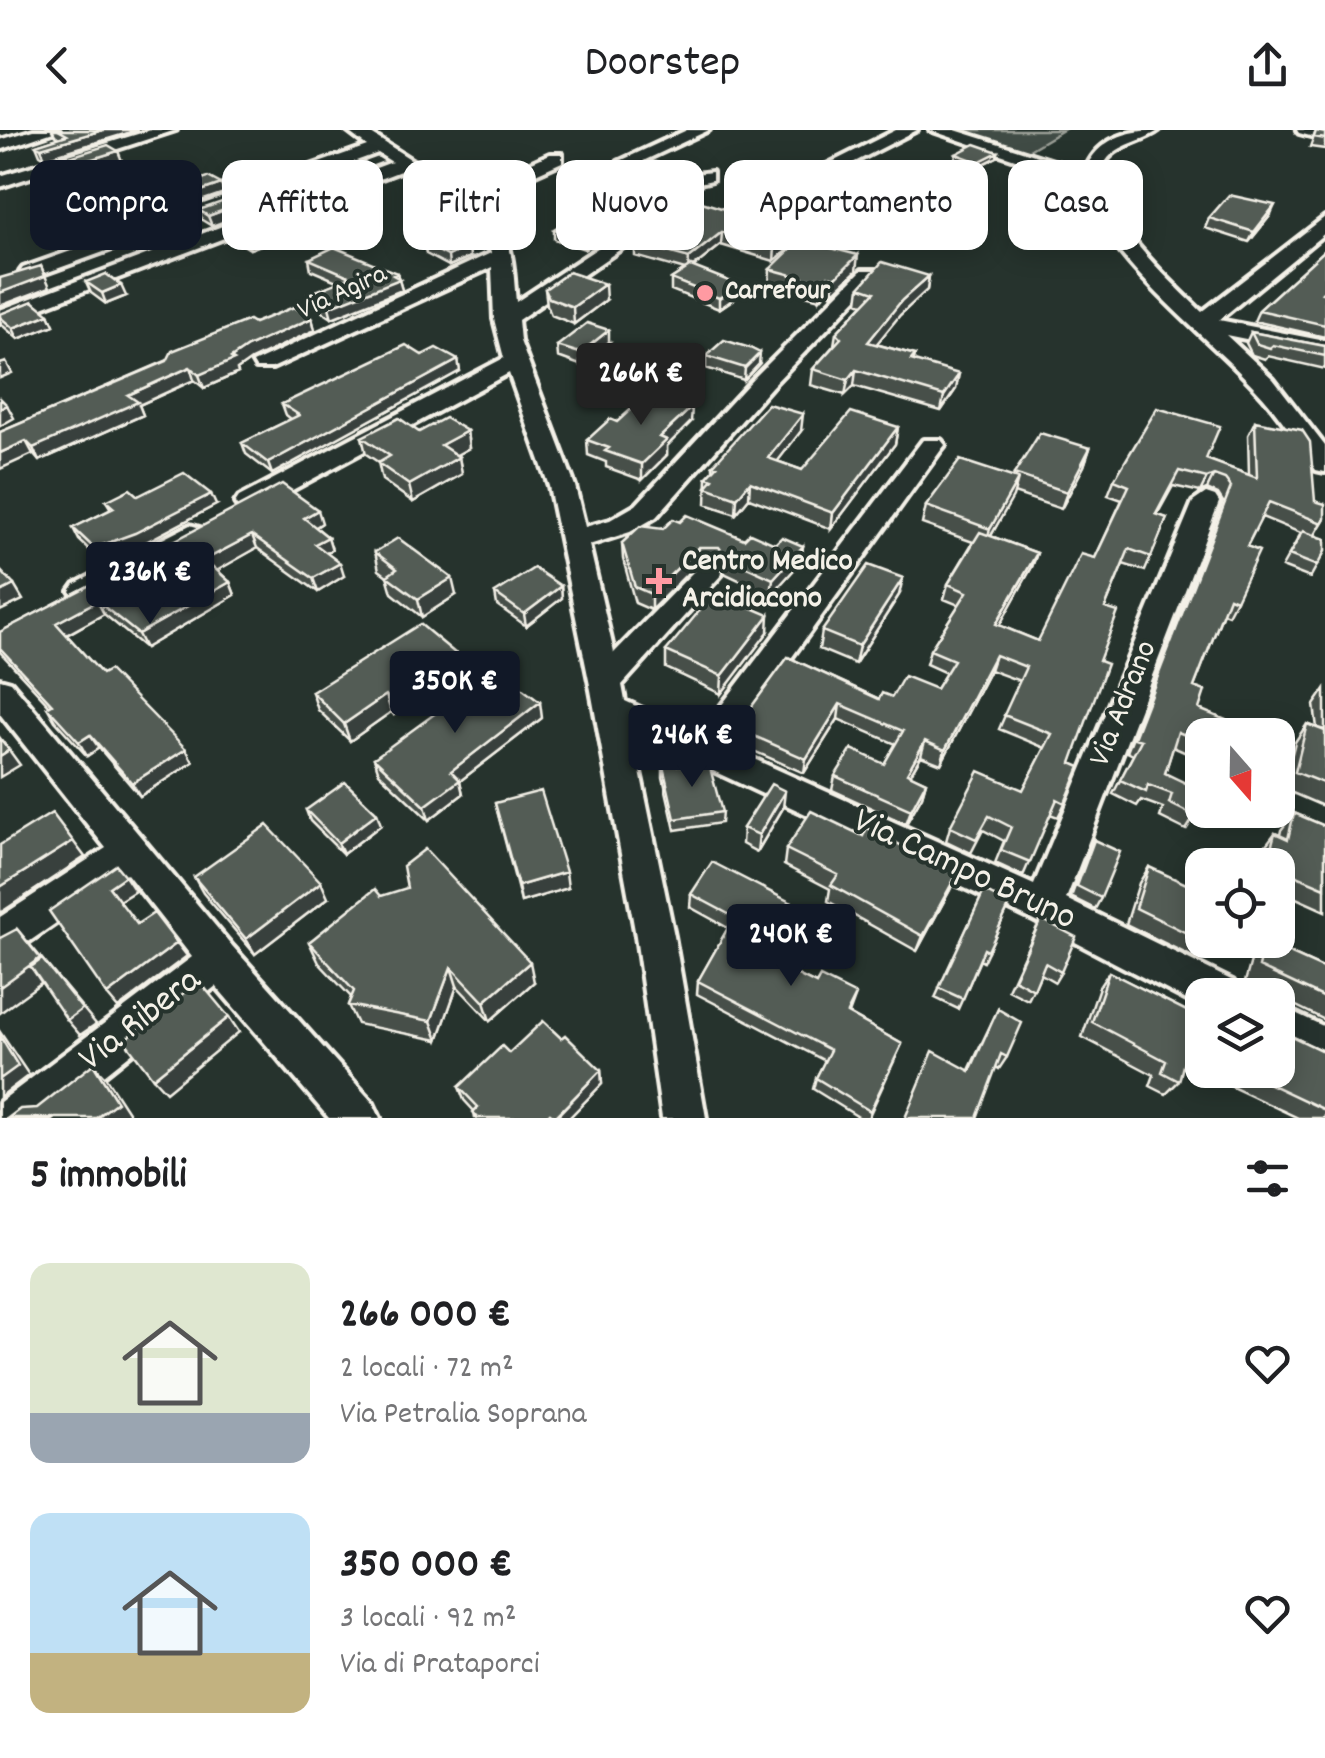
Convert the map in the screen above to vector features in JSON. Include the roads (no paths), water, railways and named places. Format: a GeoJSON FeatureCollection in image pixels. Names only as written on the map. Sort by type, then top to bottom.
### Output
{"type":"FeatureCollection","features":[{"type":"Feature","properties":{"kind":"street"},"geometry":{"type":"LineString","coordinates":[[0,145],[51,130]]}},
{"type":"Feature","properties":{"kind":"street"},"geometry":{"type":"LineString","coordinates":[[0,182],[168,130]]}},
{"type":"Feature","properties":{"kind":"street"},"geometry":{"type":"LineString","coordinates":[[354,130],[403,161]]}},
{"type":"Feature","properties":{"kind":"street"},"geometry":{"type":"LineString","coordinates":[[701,130],[627,162],[686,181],[706,176]]}},
{"type":"Feature","properties":{"kind":"street"},"geometry":{"type":"LineString","coordinates":[[847,160],[908,130]]}},
{"type":"Feature","properties":{"kind":"street"},"geometry":{"type":"LineString","coordinates":[[938,130],[1032,160]]}},
{"type":"Feature","properties":{"kind":"street"},"geometry":{"type":"LineString","coordinates":[[1100,160],[1104,151],[1151,130]]}},
{"type":"Feature","properties":{"kind":"street"},"geometry":{"type":"LineString","coordinates":[[1305,130],[1325,135]]}},
{"type":"Feature","properties":{"kind":"street"},"geometry":{"type":"LineString","coordinates":[[30,272],[379,147]]}},
{"type":"Feature","properties":{"kind":"street"},"geometry":{"type":"LineString","coordinates":[[536,167],[556,158]]}},
{"type":"Feature","properties":{"kind":"street"},"geometry":{"type":"LineString","coordinates":[[0,317],[403,164]]}},
{"type":"Feature","properties":{"kind":"street"},"geometry":{"type":"LineString","coordinates":[[1202,322],[1325,223]]}},
{"type":"Feature","properties":{"kind":"street"},"geometry":{"type":"LineString","coordinates":[[501,250],[505,319],[515,361],[557,470],[608,696],[655,936],[684,1118]]}},
{"type":"Feature","properties":{"kind":"street"},"geometry":{"type":"LineString","coordinates":[[505,319],[607,250]]}},
{"type":"Feature","properties":{"kind":"street"},"geometry":{"type":"LineString","coordinates":[[1133,250],[1269,388],[1325,464]]}},
{"type":"Feature","properties":{"kind":"street","name":"Via Agira"},"geometry":{"type":"LineString","coordinates":[[264,363],[502,254]]}},
{"type":"Feature","properties":{"kind":"street"},"geometry":{"type":"LineString","coordinates":[[574,540],[627,523],[652,505],[763,382],[869,274]]}},
{"type":"Feature","properties":{"kind":"street"},"geometry":{"type":"LineString","coordinates":[[1202,322],[1325,348]]}},
{"type":"Feature","properties":{"kind":"street"},"geometry":{"type":"LineString","coordinates":[[69,600],[515,361]]}},
{"type":"Feature","properties":{"kind":"street"},"geometry":{"type":"LineString","coordinates":[[706,752],[932,445]]}},
{"type":"Feature","properties":{"kind":"street","name":"Via Adrano"},"geometry":{"type":"LineString","coordinates":[[1044,906],[1206,502]]}},
{"type":"Feature","properties":{"kind":"street"},"geometry":{"type":"LineString","coordinates":[[608,696],[708,574]]}},
{"type":"Feature","properties":{"kind":"street"},"geometry":{"type":"LineString","coordinates":[[0,691],[219,960],[358,1118]]}},
{"type":"Feature","properties":{"kind":"street","name":"Via Campo Bruno"},"geometry":{"type":"LineString","coordinates":[[608,696],[706,752],[1044,906],[1186,978]]}},
{"type":"Feature","properties":{"kind":"street"},"geometry":{"type":"LineString","coordinates":[[0,940],[131,852]]}},
{"type":"Feature","properties":{"kind":"street","name":"Via Ribera"},"geometry":{"type":"LineString","coordinates":[[16,1118],[219,960]]}},
{"type":"Feature","properties":{"kind":"street"},"geometry":{"type":"LineString","coordinates":[[1295,1033],[1325,1048]]}},
{"type":"Feature","properties":{"kind":"place","name":"Carrefour"},"geometry":{"type":"Point","coordinates":[705,293]}},
{"type":"Feature","properties":{"kind":"place","name":"Centro Medico Arcidiacono"},"geometry":{"type":"Point","coordinates":[659,581]}}]}
